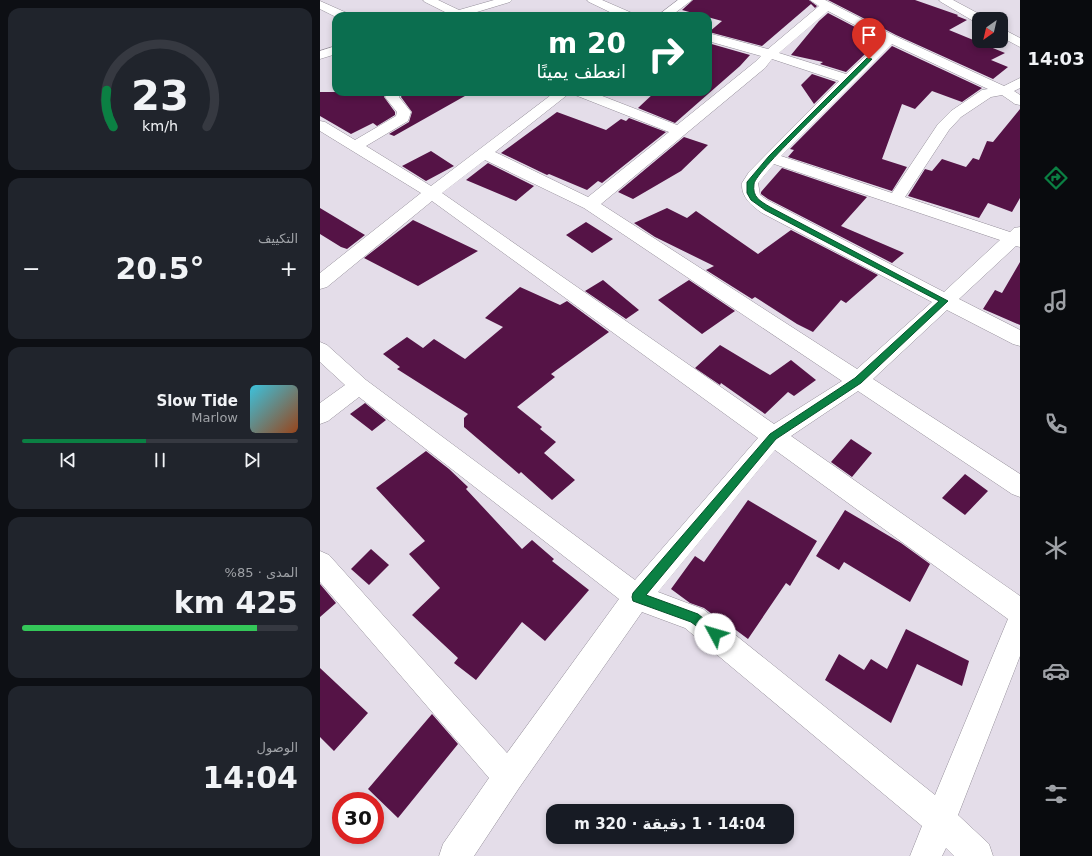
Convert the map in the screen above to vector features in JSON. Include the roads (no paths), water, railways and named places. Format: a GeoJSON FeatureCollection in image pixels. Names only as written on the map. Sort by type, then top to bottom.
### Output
{"type":"FeatureCollection","features":[{"type":"Feature","properties":{"kind":"street"},"geometry":{"type":"LineString","coordinates":[[429,0],[451,12]]}},
{"type":"Feature","properties":{"kind":"street"},"geometry":{"type":"LineString","coordinates":[[467,12],[506,0]]}},
{"type":"Feature","properties":{"kind":"street"},"geometry":{"type":"LineString","coordinates":[[594,0],[620,12]]}},
{"type":"Feature","properties":{"kind":"street"},"geometry":{"type":"LineString","coordinates":[[669,12],[686,0]]}},
{"type":"Feature","properties":{"kind":"street"},"geometry":{"type":"LineString","coordinates":[[945,0],[972,15]]}},
{"type":"Feature","properties":{"kind":"street"},"geometry":{"type":"LineString","coordinates":[[590,204],[760,65],[821,3],[890,39],[1004,90],[1020,102]]}},
{"type":"Feature","properties":{"kind":"street"},"geometry":{"type":"LineString","coordinates":[[320,4],[335,12]]}},
{"type":"Feature","properties":{"kind":"street"},"geometry":{"type":"LineString","coordinates":[[1008,36],[1020,43]]}},
{"type":"Feature","properties":{"kind":"street"},"geometry":{"type":"LineString","coordinates":[[712,38],[770,54],[848,79]]}},
{"type":"Feature","properties":{"kind":"street"},"geometry":{"type":"LineString","coordinates":[[890,39],[848,79],[771,158],[750,182],[750,193],[754,200],[768,209],[1020,339]]}},
{"type":"Feature","properties":{"kind":"street"},"geometry":{"type":"LineString","coordinates":[[320,55],[332,51]]}},
{"type":"Feature","properties":{"kind":"street"},"geometry":{"type":"LineString","coordinates":[[896,199],[943,126],[949,120],[987,93],[1004,90],[1020,82]]}},
{"type":"Feature","properties":{"kind":"street"},"geometry":{"type":"LineString","coordinates":[[354,147],[402,118],[404,112],[393,96]]}},
{"type":"Feature","properties":{"kind":"street"},"geometry":{"type":"LineString","coordinates":[[320,283],[432,193],[559,96]]}},
{"type":"Feature","properties":{"kind":"street"},"geometry":{"type":"LineString","coordinates":[[590,96],[679,131]]}},
{"type":"Feature","properties":{"kind":"street"},"geometry":{"type":"LineString","coordinates":[[320,125],[432,193],[1020,612]]}},
{"type":"Feature","properties":{"kind":"street"},"geometry":{"type":"LineString","coordinates":[[484,153],[590,204],[1020,487]]}},
{"type":"Feature","properties":{"kind":"street"},"geometry":{"type":"LineString","coordinates":[[771,158],[1018,237]]}},
{"type":"Feature","properties":{"kind":"street"},"geometry":{"type":"LineString","coordinates":[[455,856],[508,777],[637,597],[773,436],[858,381],[944,301],[1018,237]]}},
{"type":"Feature","properties":{"kind":"street"},"geometry":{"type":"LineString","coordinates":[[320,350],[359,386],[637,597],[694,618],[940,819],[977,856]]}},
{"type":"Feature","properties":{"kind":"street"},"geometry":{"type":"LineString","coordinates":[[320,415],[359,386]]}},
{"type":"Feature","properties":{"kind":"street"},"geometry":{"type":"LineString","coordinates":[[320,563],[508,777]]}},
{"type":"Feature","properties":{"kind":"street"},"geometry":{"type":"LineString","coordinates":[[926,856],[1020,622]]}}]}
